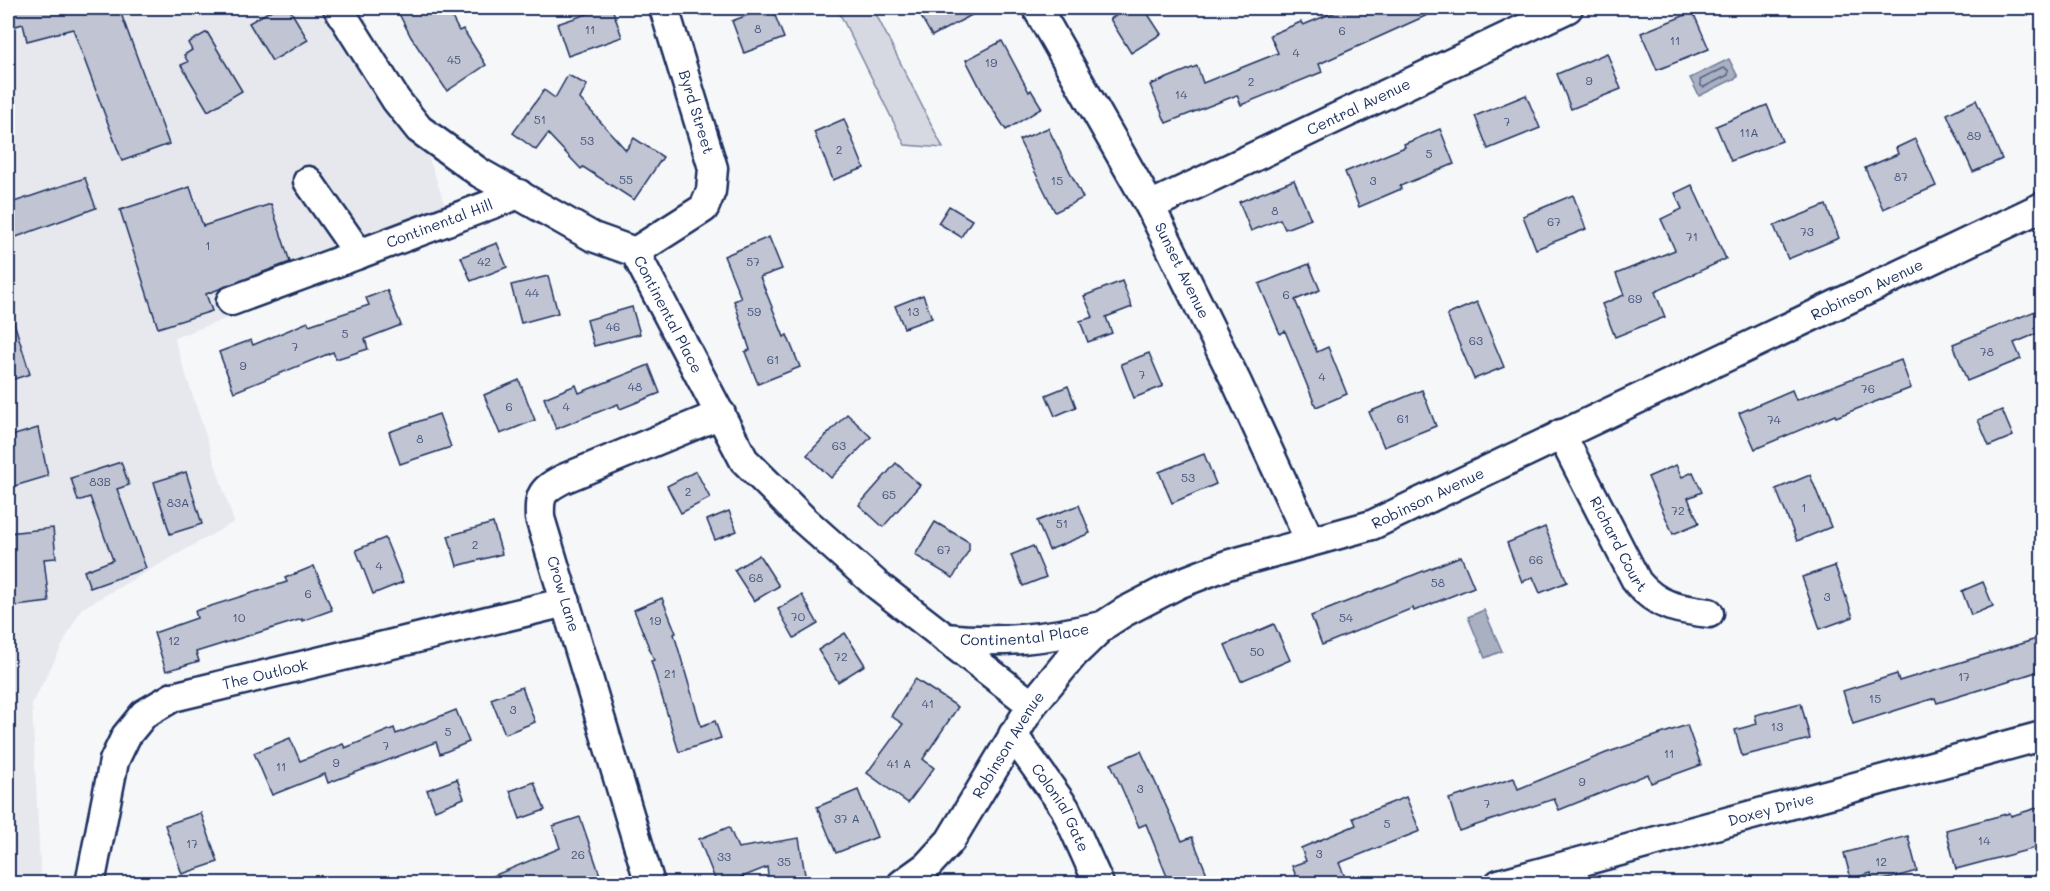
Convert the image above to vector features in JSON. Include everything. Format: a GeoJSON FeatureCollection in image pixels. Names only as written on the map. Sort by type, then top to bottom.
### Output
{"type":"FeatureCollection","features":[{"type":"Feature","properties":{"kind":"street","name":"Continental Place"},"geometry":{"type":"LineString","coordinates":[[338,8],[396,100],[419,129],[480,173],[593,237],[635,252],[722,414],[744,460],[804,520],[877,585],[1032,705]]}},
{"type":"Feature","properties":{"kind":"street","name":"Byrd Street"},"geometry":{"type":"LineString","coordinates":[[635,252],[704,208],[711,191],[713,168],[664,8]]}},
{"type":"Feature","properties":{"kind":"street","name":"Sunset Avenue"},"geometry":{"type":"LineString","coordinates":[[1037,8],[1150,206],[1236,381],[1310,542]]}},
{"type":"Feature","properties":{"kind":"street","name":"Central Avenue"},"geometry":{"type":"LineString","coordinates":[[1150,206],[1568,8]]}},
{"type":"Feature","properties":{"kind":"street"},"geometry":{"type":"LineString","coordinates":[[308,181],[359,254]]}},
{"type":"Feature","properties":{"kind":"street","name":"Continental Hill"},"geometry":{"type":"LineString","coordinates":[[231,302],[519,194]]}},
{"type":"Feature","properties":{"kind":"street","name":"Robinson Avenue"},"geometry":{"type":"LineString","coordinates":[[902,884],[927,867],[950,841],[1032,705],[1073,654],[1104,625],[1124,612],[1178,584],[1227,565],[1372,525],[2043,207]]}},
{"type":"Feature","properties":{"kind":"street","name":"Crow Lane"},"geometry":{"type":"LineString","coordinates":[[650,884],[540,518],[539,501],[548,486],[722,414]]}},
{"type":"Feature","properties":{"kind":"street","name":"Richard Court"},"geometry":{"type":"LineString","coordinates":[[1561,434],[1636,582],[1648,595],[1659,602],[1680,609],[1709,613]]}},
{"type":"Feature","properties":{"kind":"street","name":"The Outlook"},"geometry":{"type":"LineString","coordinates":[[90,884],[114,761],[126,736],[144,714],[173,697],[566,602]]}},
{"type":"Feature","properties":{"kind":"street","name":"Continental Place"},"geometry":{"type":"LineString","coordinates":[[945,638],[989,641],[1032,639],[1104,625]]}},
{"type":"Feature","properties":{"kind":"street","name":"Colonial Gate"},"geometry":{"type":"LineString","coordinates":[[1013,735],[1065,808],[1099,884]]}},
{"type":"Feature","properties":{"kind":"street","name":"Doxey Drive"},"geometry":{"type":"LineString","coordinates":[[1499,884],[2043,736]]}},
{"type":"Feature","properties":{"kind":"shaded area"},"geometry":{"type":"Polygon","coordinates":[[[8,8],[339,8],[419,129],[455,235],[174,338],[234,522],[81,609],[32,704],[41,884],[8,883],[8,8]]]}},
{"type":"Feature","properties":{"kind":"shaded area"},"geometry":{"type":"Polygon","coordinates":[[[837,8],[873,8],[943,148],[905,145],[837,8]]]}},
{"type":"Feature","properties":{"kind":"water"},"geometry":{"type":"Polygon","coordinates":[[[1729,59],[1738,77],[1699,96],[1690,78],[1729,59]]]}},
{"type":"Feature","properties":{"kind":"water"},"geometry":{"type":"Polygon","coordinates":[[[1484,610],[1502,651],[1485,658],[1468,617],[1484,610]]]}},
{"type":"Feature","properties":{"kind":"building"},"geometry":{"type":"Polygon","coordinates":[[[8,8],[119,8],[169,144],[122,161],[73,29],[27,41],[23,24],[8,28],[8,8]]]}},
{"type":"Feature","properties":{"kind":"building"},"geometry":{"type":"Polygon","coordinates":[[[275,8],[289,8],[308,40],[272,61],[249,23],[275,8]]]}},
{"type":"Feature","properties":{"kind":"building"},"geometry":{"type":"Polygon","coordinates":[[[396,8],[447,8],[459,31],[463,29],[486,65],[447,91],[411,37],[396,8]]]}},
{"type":"Feature","properties":{"kind":"building"},"geometry":{"type":"Polygon","coordinates":[[[605,8],[612,8],[622,37],[568,56],[557,24],[605,8]]]}},
{"type":"Feature","properties":{"kind":"building"},"geometry":{"type":"Polygon","coordinates":[[[766,8],[772,8],[784,38],[744,53],[732,21],[766,8]]]}},
{"type":"Feature","properties":{"kind":"building"},"geometry":{"type":"Polygon","coordinates":[[[916,8],[985,8],[932,36],[916,8]]]}},
{"type":"Feature","properties":{"kind":"building"},"geometry":{"type":"Polygon","coordinates":[[[1128,8],[1144,8],[1161,34],[1131,53],[1110,19],[1128,8]]]}},
{"type":"Feature","properties":{"kind":"building"},"geometry":{"type":"Polygon","coordinates":[[[1345,8],[1443,8],[1319,64],[1322,72],[1241,105],[1237,95],[1166,123],[1150,85],[1197,66],[1203,83],[1278,53],[1270,35],[1345,8]]]}},
{"type":"Feature","properties":{"kind":"building"},"geometry":{"type":"Polygon","coordinates":[[[1693,12],[1709,49],[1657,70],[1641,33],[1693,12]]]}},
{"type":"Feature","properties":{"kind":"building"},"geometry":{"type":"Polygon","coordinates":[[[207,32],[242,91],[208,111],[181,65],[188,62],[184,55],[192,50],[188,43],[207,32]]]}},
{"type":"Feature","properties":{"kind":"building"},"geometry":{"type":"Polygon","coordinates":[[[1002,41],[1029,92],[1031,90],[1042,108],[1006,130],[986,99],[966,60],[1002,41]]]}},
{"type":"Feature","properties":{"kind":"building"},"geometry":{"type":"Polygon","coordinates":[[[1607,53],[1621,89],[1571,109],[1557,74],[1607,53]]]}},
{"type":"Feature","properties":{"kind":"building"},"geometry":{"type":"Polygon","coordinates":[[[568,75],[587,85],[580,99],[626,150],[634,138],[663,157],[634,200],[583,167],[581,169],[548,134],[536,150],[513,133],[544,90],[555,98],[568,75]]]}},
{"type":"Feature","properties":{"kind":"building"},"geometry":{"type":"Polygon","coordinates":[[[1526,95],[1540,128],[1488,149],[1475,116],[1526,95]]]}},
{"type":"Feature","properties":{"kind":"building"},"geometry":{"type":"Polygon","coordinates":[[[1976,100],[2002,159],[1973,172],[1947,114],[1976,100]]]}},
{"type":"Feature","properties":{"kind":"building"},"geometry":{"type":"Polygon","coordinates":[[[1767,105],[1782,141],[1731,161],[1716,126],[1767,105]]]}},
{"type":"Feature","properties":{"kind":"building"},"geometry":{"type":"Polygon","coordinates":[[[844,119],[864,168],[833,180],[814,132],[844,119]]]}},
{"type":"Feature","properties":{"kind":"building"},"geometry":{"type":"Polygon","coordinates":[[[1048,128],[1083,198],[1055,212],[1019,140],[1048,128]]]}},
{"type":"Feature","properties":{"kind":"building"},"geometry":{"type":"Polygon","coordinates":[[[1440,129],[1454,164],[1400,186],[1401,189],[1359,207],[1345,172],[1405,147],[1404,144],[1440,129]]]}},
{"type":"Feature","properties":{"kind":"building"},"geometry":{"type":"Polygon","coordinates":[[[1915,139],[1936,186],[1883,209],[1865,168],[1898,154],[1896,148],[1915,139]]]}},
{"type":"Feature","properties":{"kind":"building"},"geometry":{"type":"Polygon","coordinates":[[[85,178],[96,208],[8,240],[8,204],[85,178]]]}},
{"type":"Feature","properties":{"kind":"building"},"geometry":{"type":"Polygon","coordinates":[[[1294,180],[1311,219],[1285,229],[1280,219],[1251,231],[1239,202],[1294,180]]]}},
{"type":"Feature","properties":{"kind":"building"},"geometry":{"type":"Polygon","coordinates":[[[1692,185],[1726,259],[1655,292],[1665,317],[1615,337],[1602,304],[1624,295],[1616,274],[1675,250],[1661,219],[1682,209],[1675,193],[1692,185]]]}},
{"type":"Feature","properties":{"kind":"building"},"geometry":{"type":"Polygon","coordinates":[[[190,187],[203,226],[271,204],[290,262],[206,294],[212,311],[158,328],[120,210],[190,187]]]}},
{"type":"Feature","properties":{"kind":"building"},"geometry":{"type":"Polygon","coordinates":[[[1573,195],[1586,229],[1536,249],[1523,216],[1573,195]]]}},
{"type":"Feature","properties":{"kind":"building"},"geometry":{"type":"Polygon","coordinates":[[[1826,205],[1839,238],[1788,259],[1774,226],[1826,205]]]}},
{"type":"Feature","properties":{"kind":"building"},"geometry":{"type":"Polygon","coordinates":[[[949,206],[972,220],[961,237],[938,223],[949,206]]]}},
{"type":"Feature","properties":{"kind":"building"},"geometry":{"type":"Polygon","coordinates":[[[769,237],[782,269],[760,277],[784,337],[787,335],[800,367],[758,384],[745,352],[750,350],[734,301],[741,298],[724,256],[769,237]]]}},
{"type":"Feature","properties":{"kind":"building"},"geometry":{"type":"Polygon","coordinates":[[[497,243],[507,267],[471,281],[461,257],[497,243]]]}},
{"type":"Feature","properties":{"kind":"building"},"geometry":{"type":"Polygon","coordinates":[[[1309,264],[1320,290],[1295,300],[1317,352],[1328,347],[1347,394],[1316,407],[1285,331],[1280,334],[1259,284],[1309,264]]]}},
{"type":"Feature","properties":{"kind":"building"},"geometry":{"type":"Polygon","coordinates":[[[548,276],[558,313],[521,323],[511,285],[548,276]]]}},
{"type":"Feature","properties":{"kind":"building"},"geometry":{"type":"Polygon","coordinates":[[[1122,281],[1132,307],[1106,317],[1112,333],[1088,342],[1080,321],[1093,317],[1084,296],[1122,281]]]}},
{"type":"Feature","properties":{"kind":"building"},"geometry":{"type":"Polygon","coordinates":[[[387,290],[401,325],[365,339],[368,349],[336,359],[333,352],[234,392],[219,352],[251,340],[253,345],[308,322],[309,325],[369,305],[366,298],[387,290]]]}},
{"type":"Feature","properties":{"kind":"building"},"geometry":{"type":"Polygon","coordinates":[[[923,295],[932,318],[904,328],[895,306],[923,295]]]}},
{"type":"Feature","properties":{"kind":"building"},"geometry":{"type":"Polygon","coordinates":[[[1477,302],[1504,367],[1474,379],[1447,315],[1477,302]]]}},
{"type":"Feature","properties":{"kind":"building"},"geometry":{"type":"Polygon","coordinates":[[[632,307],[640,334],[594,346],[587,320],[632,307]]]}},
{"type":"Feature","properties":{"kind":"building"},"geometry":{"type":"Polygon","coordinates":[[[2043,308],[2043,331],[2014,343],[2021,359],[1967,381],[1953,344],[2043,308]]]}},
{"type":"Feature","properties":{"kind":"building"},"geometry":{"type":"Polygon","coordinates":[[[12,316],[30,374],[8,381],[8,317],[12,316]]]}},
{"type":"Feature","properties":{"kind":"building"},"geometry":{"type":"Polygon","coordinates":[[[1149,353],[1163,386],[1134,398],[1121,364],[1149,353]]]}},
{"type":"Feature","properties":{"kind":"building"},"geometry":{"type":"Polygon","coordinates":[[[1901,360],[1911,388],[1836,417],[1835,415],[1755,449],[1739,413],[1792,390],[1796,400],[1901,360]]]}},
{"type":"Feature","properties":{"kind":"building"},"geometry":{"type":"Polygon","coordinates":[[[649,365],[660,393],[620,409],[618,404],[556,429],[544,398],[576,385],[579,393],[649,365]]]}},
{"type":"Feature","properties":{"kind":"building"},"geometry":{"type":"Polygon","coordinates":[[[519,380],[535,420],[500,434],[484,395],[519,380]]]}},
{"type":"Feature","properties":{"kind":"building"},"geometry":{"type":"Polygon","coordinates":[[[1068,386],[1076,407],[1055,416],[1046,395],[1068,386]]]}},
{"type":"Feature","properties":{"kind":"building"},"geometry":{"type":"Polygon","coordinates":[[[1422,390],[1436,426],[1384,447],[1369,412],[1422,390]]]}},
{"type":"Feature","properties":{"kind":"building"},"geometry":{"type":"Polygon","coordinates":[[[2002,410],[2013,436],[1989,446],[1978,420],[2002,410]]]}},
{"type":"Feature","properties":{"kind":"building"},"geometry":{"type":"Polygon","coordinates":[[[439,414],[451,447],[400,464],[389,432],[439,414]]]}},
{"type":"Feature","properties":{"kind":"building"},"geometry":{"type":"Polygon","coordinates":[[[847,414],[871,437],[831,478],[807,455],[847,414]]]}},
{"type":"Feature","properties":{"kind":"building"},"geometry":{"type":"Polygon","coordinates":[[[38,428],[48,476],[8,488],[8,437],[38,428]]]}},
{"type":"Feature","properties":{"kind":"building"},"geometry":{"type":"Polygon","coordinates":[[[1204,454],[1216,484],[1172,503],[1159,472],[1204,454]]]}},
{"type":"Feature","properties":{"kind":"building"},"geometry":{"type":"Polygon","coordinates":[[[121,462],[129,485],[117,489],[146,568],[90,588],[84,571],[113,560],[90,497],[78,501],[71,478],[121,462]]]}},
{"type":"Feature","properties":{"kind":"building"},"geometry":{"type":"Polygon","coordinates":[[[896,463],[920,485],[883,527],[859,505],[896,463]]]}},
{"type":"Feature","properties":{"kind":"building"},"geometry":{"type":"Polygon","coordinates":[[[1676,465],[1682,477],[1693,472],[1702,492],[1688,498],[1699,523],[1673,534],[1648,477],[1676,465]]]}},
{"type":"Feature","properties":{"kind":"building"},"geometry":{"type":"Polygon","coordinates":[[[696,471],[710,498],[681,513],[667,486],[696,471]]]}},
{"type":"Feature","properties":{"kind":"building"},"geometry":{"type":"Polygon","coordinates":[[[186,472],[202,524],[170,534],[154,482],[186,472]]]}},
{"type":"Feature","properties":{"kind":"building"},"geometry":{"type":"Polygon","coordinates":[[[1810,475],[1831,527],[1797,541],[1776,489],[1810,475]]]}},
{"type":"Feature","properties":{"kind":"building"},"geometry":{"type":"Polygon","coordinates":[[[1079,505],[1090,533],[1049,550],[1037,521],[1079,505]]]}},
{"type":"Feature","properties":{"kind":"building"},"geometry":{"type":"Polygon","coordinates":[[[729,511],[737,531],[715,540],[707,520],[729,511]]]}},
{"type":"Feature","properties":{"kind":"building"},"geometry":{"type":"Polygon","coordinates":[[[935,522],[969,542],[969,550],[953,578],[915,555],[935,522]]]}},
{"type":"Feature","properties":{"kind":"building"},"geometry":{"type":"Polygon","coordinates":[[[493,523],[502,554],[457,566],[448,536],[493,523]]]}},
{"type":"Feature","properties":{"kind":"building"},"geometry":{"type":"Polygon","coordinates":[[[1545,527],[1567,582],[1540,593],[1533,577],[1522,582],[1507,543],[1545,527]]]}},
{"type":"Feature","properties":{"kind":"building"},"geometry":{"type":"Polygon","coordinates":[[[53,528],[56,558],[44,559],[49,602],[8,607],[8,533],[53,528]]]}},
{"type":"Feature","properties":{"kind":"building"},"geometry":{"type":"Polygon","coordinates":[[[385,538],[403,582],[373,594],[356,550],[385,538]]]}},
{"type":"Feature","properties":{"kind":"building"},"geometry":{"type":"Polygon","coordinates":[[[1033,546],[1046,577],[1023,586],[1011,555],[1033,546]]]}},
{"type":"Feature","properties":{"kind":"building"},"geometry":{"type":"Polygon","coordinates":[[[759,555],[779,586],[754,601],[734,570],[759,555]]]}},
{"type":"Feature","properties":{"kind":"building"},"geometry":{"type":"Polygon","coordinates":[[[1461,556],[1474,587],[1414,611],[1413,608],[1322,645],[1311,616],[1461,556]]]}},
{"type":"Feature","properties":{"kind":"building"},"geometry":{"type":"Polygon","coordinates":[[[314,566],[332,610],[196,652],[199,661],[166,671],[154,633],[197,618],[195,611],[287,582],[285,578],[314,566]]]}},
{"type":"Feature","properties":{"kind":"building"},"geometry":{"type":"Polygon","coordinates":[[[1835,566],[1853,617],[1820,629],[1802,577],[1835,566]]]}},
{"type":"Feature","properties":{"kind":"building"},"geometry":{"type":"Polygon","coordinates":[[[1983,582],[1993,606],[1971,615],[1962,591],[1983,582]]]}},
{"type":"Feature","properties":{"kind":"building"},"geometry":{"type":"Polygon","coordinates":[[[802,595],[818,624],[794,638],[778,609],[802,595]]]}},
{"type":"Feature","properties":{"kind":"building"},"geometry":{"type":"Polygon","coordinates":[[[662,598],[676,633],[674,634],[701,726],[715,721],[721,738],[679,752],[651,661],[654,660],[634,610],[662,598]]]}},
{"type":"Feature","properties":{"kind":"building"},"geometry":{"type":"Polygon","coordinates":[[[1274,624],[1290,660],[1241,681],[1225,645],[1274,624]]]}},
{"type":"Feature","properties":{"kind":"building"},"geometry":{"type":"Polygon","coordinates":[[[845,633],[865,665],[838,682],[818,650],[845,633]]]}},
{"type":"Feature","properties":{"kind":"building"},"geometry":{"type":"Polygon","coordinates":[[[2043,637],[2043,670],[1937,703],[1935,698],[1853,724],[1843,691],[1897,674],[1899,681],[2043,637]]]}},
{"type":"Feature","properties":{"kind":"building"},"geometry":{"type":"Polygon","coordinates":[[[915,679],[958,707],[923,759],[934,768],[908,803],[867,773],[903,724],[891,716],[915,679]]]}},
{"type":"Feature","properties":{"kind":"building"},"geometry":{"type":"Polygon","coordinates":[[[522,687],[535,722],[505,734],[491,699],[522,687]]]}},
{"type":"Feature","properties":{"kind":"building"},"geometry":{"type":"Polygon","coordinates":[[[1801,703],[1810,739],[1742,756],[1735,730],[1757,724],[1755,715],[1801,703]]]}},
{"type":"Feature","properties":{"kind":"building"},"geometry":{"type":"Polygon","coordinates":[[[456,710],[469,742],[440,754],[436,742],[328,783],[325,774],[272,795],[254,753],[290,738],[300,761],[343,744],[345,748],[394,728],[396,734],[456,710]]]}},
{"type":"Feature","properties":{"kind":"building"},"geometry":{"type":"Polygon","coordinates":[[[1687,725],[1701,765],[1651,783],[1648,774],[1559,810],[1554,799],[1459,831],[1449,799],[1514,778],[1518,789],[1606,753],[1687,725]]]}},
{"type":"Feature","properties":{"kind":"building"},"geometry":{"type":"Polygon","coordinates":[[[1141,751],[1182,841],[1192,837],[1211,884],[1170,884],[1146,824],[1139,827],[1111,764],[1141,751]]]}},
{"type":"Feature","properties":{"kind":"building"},"geometry":{"type":"Polygon","coordinates":[[[457,779],[464,798],[435,810],[427,790],[457,779]]]}},
{"type":"Feature","properties":{"kind":"building"},"geometry":{"type":"Polygon","coordinates":[[[534,782],[545,810],[520,819],[510,791],[534,782]]]}},
{"type":"Feature","properties":{"kind":"building"},"geometry":{"type":"Polygon","coordinates":[[[858,790],[877,837],[836,853],[817,807],[858,790]]]}},
{"type":"Feature","properties":{"kind":"building"},"geometry":{"type":"Polygon","coordinates":[[[1406,797],[1420,831],[1339,863],[1345,877],[1329,884],[1299,884],[1292,866],[1306,861],[1301,848],[1356,825],[1353,818],[1406,797]]]}},
{"type":"Feature","properties":{"kind":"building"},"geometry":{"type":"Polygon","coordinates":[[[2043,806],[2043,846],[1956,869],[1946,830],[2010,813],[2011,816],[2043,806]]]}},
{"type":"Feature","properties":{"kind":"building"},"geometry":{"type":"Polygon","coordinates":[[[201,813],[218,862],[182,874],[165,825],[201,813]]]}},
{"type":"Feature","properties":{"kind":"building"},"geometry":{"type":"Polygon","coordinates":[[[580,817],[603,884],[474,884],[560,848],[553,826],[580,817]]]}},
{"type":"Feature","properties":{"kind":"building"},"geometry":{"type":"Polygon","coordinates":[[[729,827],[738,848],[799,838],[806,881],[769,884],[767,867],[725,884],[717,884],[699,839],[729,827]]]}},
{"type":"Feature","properties":{"kind":"building"},"geometry":{"type":"Polygon","coordinates":[[[1908,836],[1917,871],[1873,883],[1871,873],[1851,879],[1844,853],[1908,836]]]}}]}
